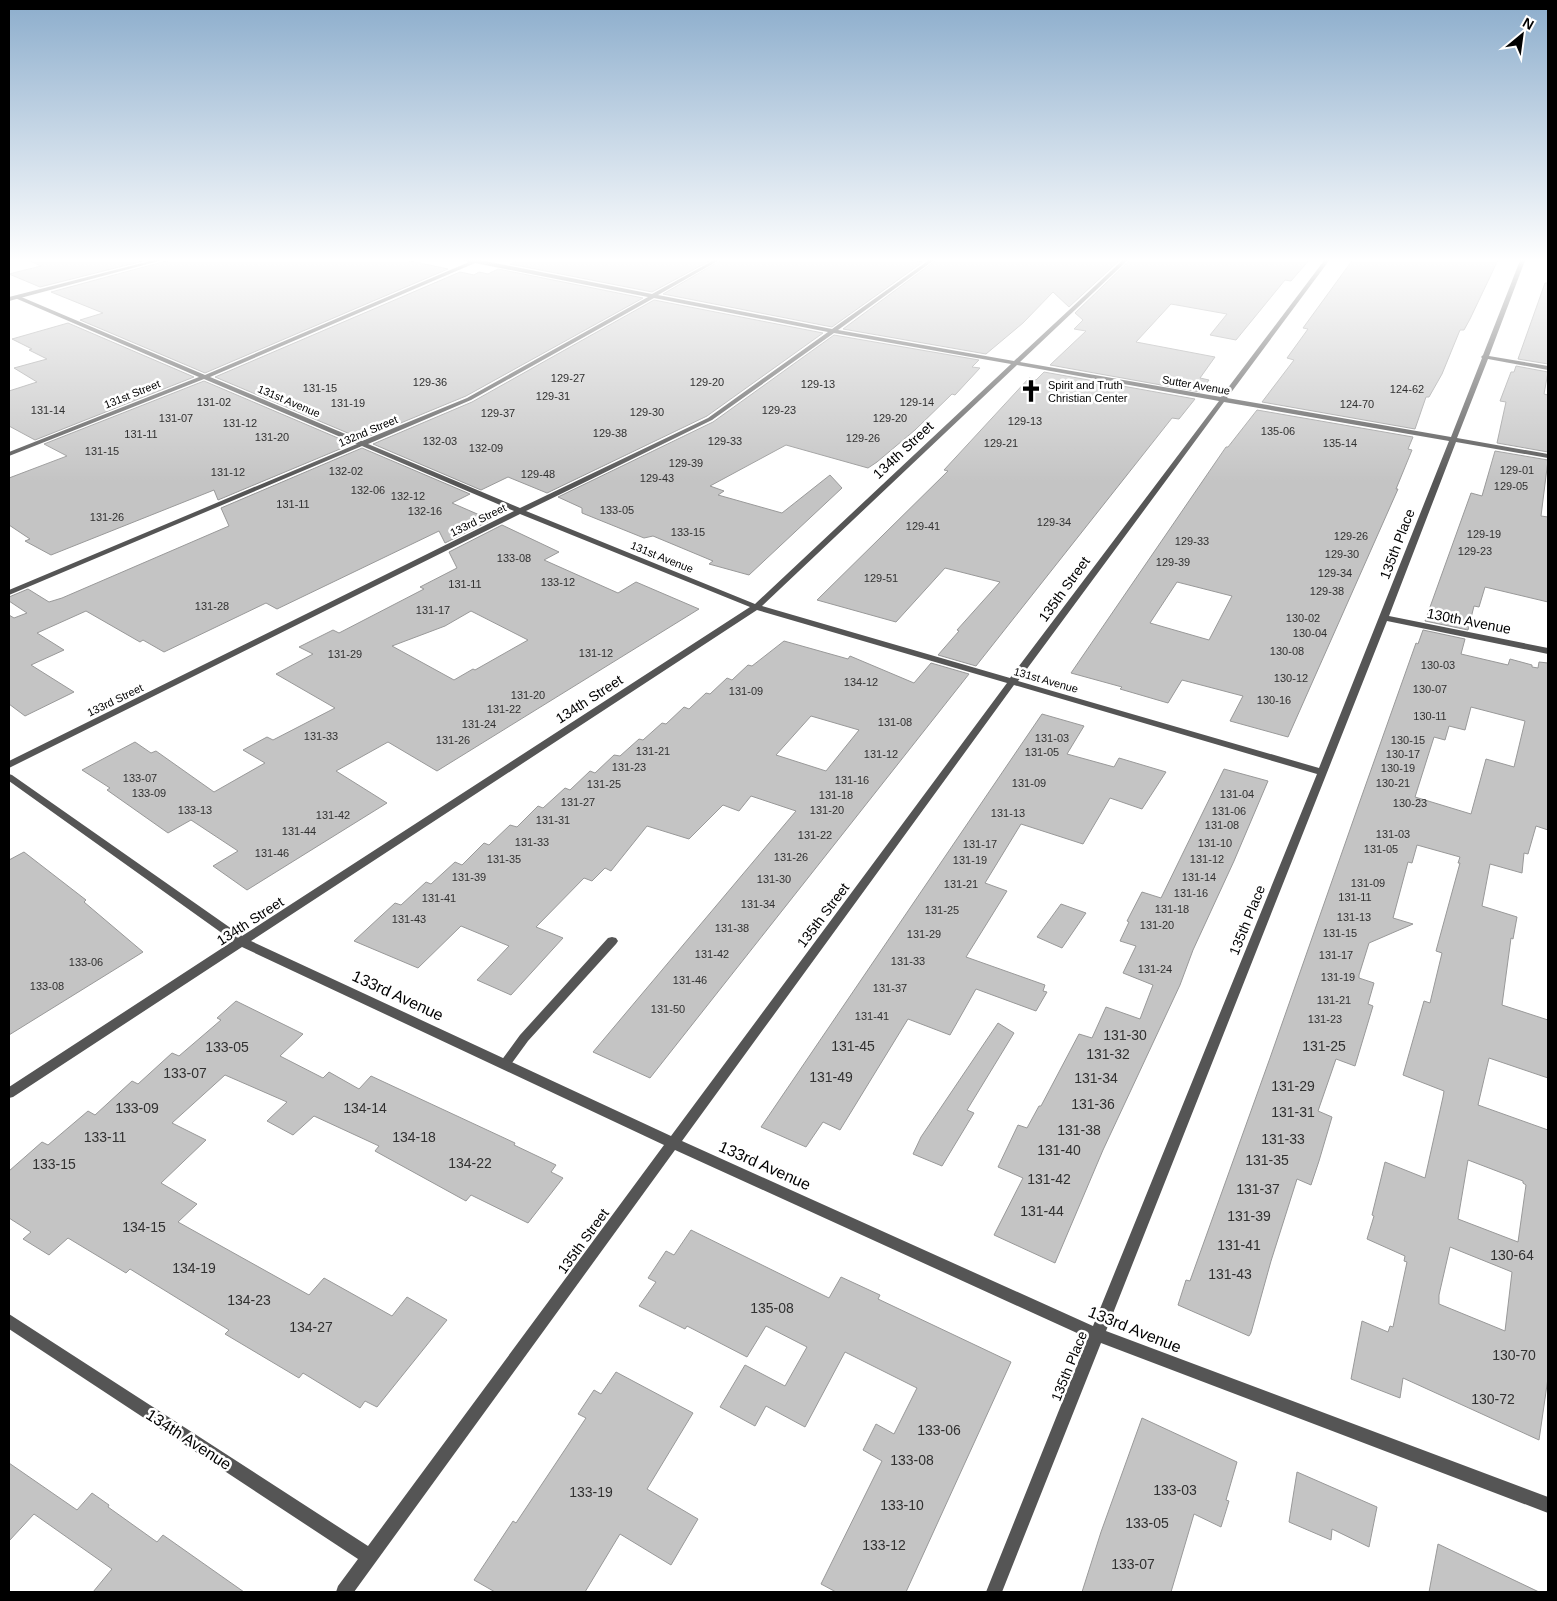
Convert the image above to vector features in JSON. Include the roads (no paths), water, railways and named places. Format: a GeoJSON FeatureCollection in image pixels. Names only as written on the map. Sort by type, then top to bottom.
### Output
{"type":"FeatureCollection","features":[{"type":"Feature","properties":{"kind":"street","name":"131st Avenue"},"geometry":{"type":"LineString","coordinates":[[100,333],[520,511],[756,607],[1322,772]]}},
{"type":"Feature","properties":{"kind":"street","name":"131st Street"},"geometry":{"type":"LineString","coordinates":[[9,454],[204,377],[308,333]]}},
{"type":"Feature","properties":{"kind":"street","name":"132nd Street"},"geometry":{"type":"LineString","coordinates":[[9,593],[469,399],[588,333]]}},
{"type":"Feature","properties":{"kind":"street","name":"133rd Street"},"geometry":{"type":"LineString","coordinates":[[9,765],[520,511],[710,420],[829,333]]}},
{"type":"Feature","properties":{"kind":"street","name":"Sutter Avenue"},"geometry":{"type":"LineString","coordinates":[[841,333],[1548,456]]}},
{"type":"Feature","properties":{"kind":"street","name":"134th Street"},"geometry":{"type":"LineString","coordinates":[[9,1093],[756,607],[1049,333]]}},
{"type":"Feature","properties":{"kind":"street","name":"135th Street"},"geometry":{"type":"LineString","coordinates":[[344,1592],[673,1143],[1273,333]]}},
{"type":"Feature","properties":{"kind":"street","name":"135th Place"},"geometry":{"type":"LineString","coordinates":[[994,1592],[1384,618],[1494,333]]}},
{"type":"Feature","properties":{"kind":"street"},"geometry":{"type":"LineString","coordinates":[[1484,358],[1548,368]]}},
{"type":"Feature","properties":{"kind":"street","name":"130th Avenue"},"geometry":{"type":"LineString","coordinates":[[1384,618],[1548,650]]}},
{"type":"Feature","properties":{"kind":"street","name":"133rd Avenue"},"geometry":{"type":"LineString","coordinates":[[9,777],[242,942],[673,1143],[1098,1334],[1548,1506]]}},
{"type":"Feature","properties":{"kind":"street"},"geometry":{"type":"LineString","coordinates":[[505,1064],[524,1038],[612,941]]}},
{"type":"Feature","properties":{"kind":"street","name":"134th Avenue"},"geometry":{"type":"LineString","coordinates":[[9,1321],[370,1557]]}},
{"type":"Feature","properties":{"kind":"place","name":"Spirit and Truth Christian Center"},"geometry":{"type":"Point","coordinates":[1031,391]}}]}
